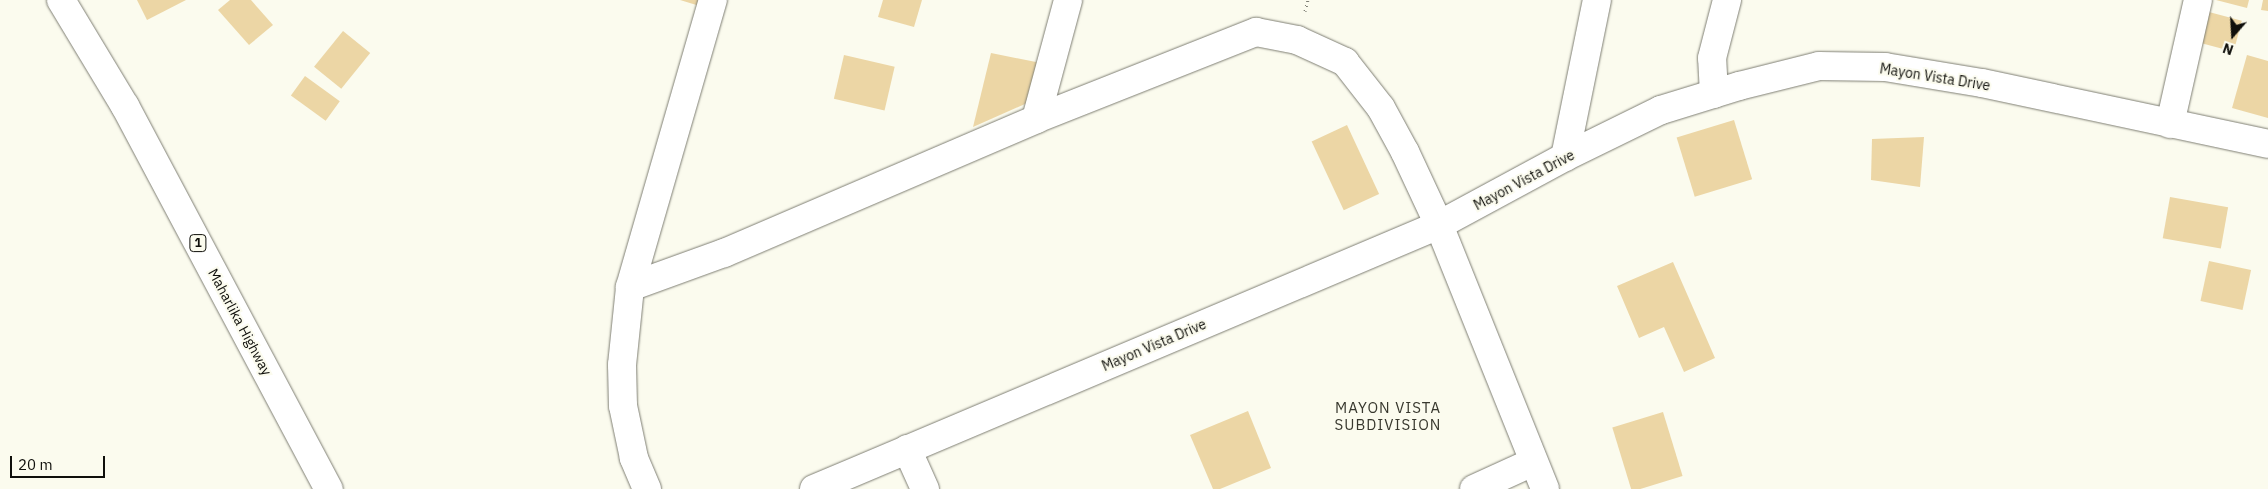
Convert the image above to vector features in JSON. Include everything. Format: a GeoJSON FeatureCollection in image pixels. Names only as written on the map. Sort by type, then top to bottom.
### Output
{"type":"FeatureCollection","features":[{"type":"Feature","properties":{"kind":"main road","name":"Maharlika Highway"},"geometry":{"type":"LineString","coordinates":[[61,0],[125,106],[327,488]]}},
{"type":"Feature","properties":{"kind":"main road"},"geometry":{"type":"LineString","coordinates":[[647,489],[634,458],[623,406],[622,364],[630,287],[713,0]]}},
{"type":"Feature","properties":{"kind":"main road"},"geometry":{"type":"LineString","coordinates":[[1036,119],[1068,0]]}},
{"type":"Feature","properties":{"kind":"main road"},"geometry":{"type":"LineString","coordinates":[[1565,157],[1597,0]]}},
{"type":"Feature","properties":{"kind":"main road"},"geometry":{"type":"LineString","coordinates":[[1714,94],[1712,58],[1727,0]]}},
{"type":"Feature","properties":{"kind":"main road"},"geometry":{"type":"LineString","coordinates":[[2170,124],[2198,0]]}},
{"type":"Feature","properties":{"kind":"main road"},"geometry":{"type":"LineString","coordinates":[[630,287],[724,253],[1036,119],[1256,32],[1298,40],[1345,62],[1381,108],[1405,152],[1439,225],[1545,489]]}},
{"type":"Feature","properties":{"kind":"main road","name":"Mayon Vista Drive"},"geometry":{"type":"LineString","coordinates":[[814,489],[1439,225],[1565,157],[1661,110],[1819,66],[1885,67],[1982,83],[2268,144]]}},
{"type":"Feature","properties":{"kind":"main road"},"geometry":{"type":"LineString","coordinates":[[907,449],[925,489]]}},
{"type":"Feature","properties":{"kind":"main road"},"geometry":{"type":"LineString","coordinates":[[1474,489],[1533,462]]}},
{"type":"Feature","properties":{"kind":"building"},"geometry":{"type":"Polygon","coordinates":[[[137,0],[186,0],[147,20],[137,0]]]}},
{"type":"Feature","properties":{"kind":"building"},"geometry":{"type":"Polygon","coordinates":[[[230,0],[251,0],[273,25],[249,45],[218,10],[230,0]]]}},
{"type":"Feature","properties":{"kind":"building"},"geometry":{"type":"Polygon","coordinates":[[[680,0],[705,0],[703,7],[680,0]]]}},
{"type":"Feature","properties":{"kind":"building"},"geometry":{"type":"Polygon","coordinates":[[[883,0],[922,0],[914,27],[878,17],[883,0]]]}},
{"type":"Feature","properties":{"kind":"building"},"geometry":{"type":"Polygon","coordinates":[[[2216,0],[2249,0],[2247,8],[2216,0]]]}},
{"type":"Feature","properties":{"kind":"building"},"geometry":{"type":"Polygon","coordinates":[[[2263,0],[2268,0],[2268,11],[2261,10],[2263,0]]]}},
{"type":"Feature","properties":{"kind":"building"},"geometry":{"type":"Polygon","coordinates":[[[2209,12],[2242,21],[2234,52],[2201,43],[2209,12]]]}},
{"type":"Feature","properties":{"kind":"building"},"geometry":{"type":"Polygon","coordinates":[[[343,31],[370,53],[341,89],[314,67],[343,31]]]}},
{"type":"Feature","properties":{"kind":"building"},"geometry":{"type":"Polygon","coordinates":[[[991,53],[1046,64],[1034,100],[973,127],[991,53]]]}},
{"type":"Feature","properties":{"kind":"building"},"geometry":{"type":"Polygon","coordinates":[[[844,55],[895,67],[885,111],[834,99],[844,55]]]}},
{"type":"Feature","properties":{"kind":"building"},"geometry":{"type":"Polygon","coordinates":[[[2247,55],[2268,61],[2268,118],[2232,108],[2247,55]]]}},
{"type":"Feature","properties":{"kind":"building"},"geometry":{"type":"Polygon","coordinates":[[[305,76],[340,101],[326,121],[291,95],[305,76]]]}},
{"type":"Feature","properties":{"kind":"building"},"geometry":{"type":"Polygon","coordinates":[[[1734,120],[1752,179],[1695,197],[1677,138],[1734,120]]]}},
{"type":"Feature","properties":{"kind":"building"},"geometry":{"type":"Polygon","coordinates":[[[1347,125],[1379,194],[1344,210],[1312,141],[1347,125]]]}},
{"type":"Feature","properties":{"kind":"building"},"geometry":{"type":"Polygon","coordinates":[[[1924,137],[1920,187],[1871,180],[1872,139],[1924,137]]]}},
{"type":"Feature","properties":{"kind":"building"},"geometry":{"type":"Polygon","coordinates":[[[2170,197],[2228,207],[2221,249],[2163,238],[2170,197]]]}},
{"type":"Feature","properties":{"kind":"building"},"geometry":{"type":"Polygon","coordinates":[[[2209,261],[2251,270],[2243,310],[2200,301],[2209,261]]]}},
{"type":"Feature","properties":{"kind":"building"},"geometry":{"type":"Polygon","coordinates":[[[1673,262],[1715,358],[1684,372],[1664,327],[1639,338],[1617,286],[1673,262]]]}},
{"type":"Feature","properties":{"kind":"building"},"geometry":{"type":"Polygon","coordinates":[[[1248,411],[1271,468],[1220,489],[1213,489],[1190,435],[1248,411]]]}},
{"type":"Feature","properties":{"kind":"building"},"geometry":{"type":"Polygon","coordinates":[[[1663,412],[1683,476],[1640,489],[1631,489],[1612,427],[1663,412]]]}},
{"type":"Feature","properties":{"kind":"district","name":"MAYON VISTA SUBDIVISION"},"geometry":{"type":"Point","coordinates":[1388,416]}}]}
